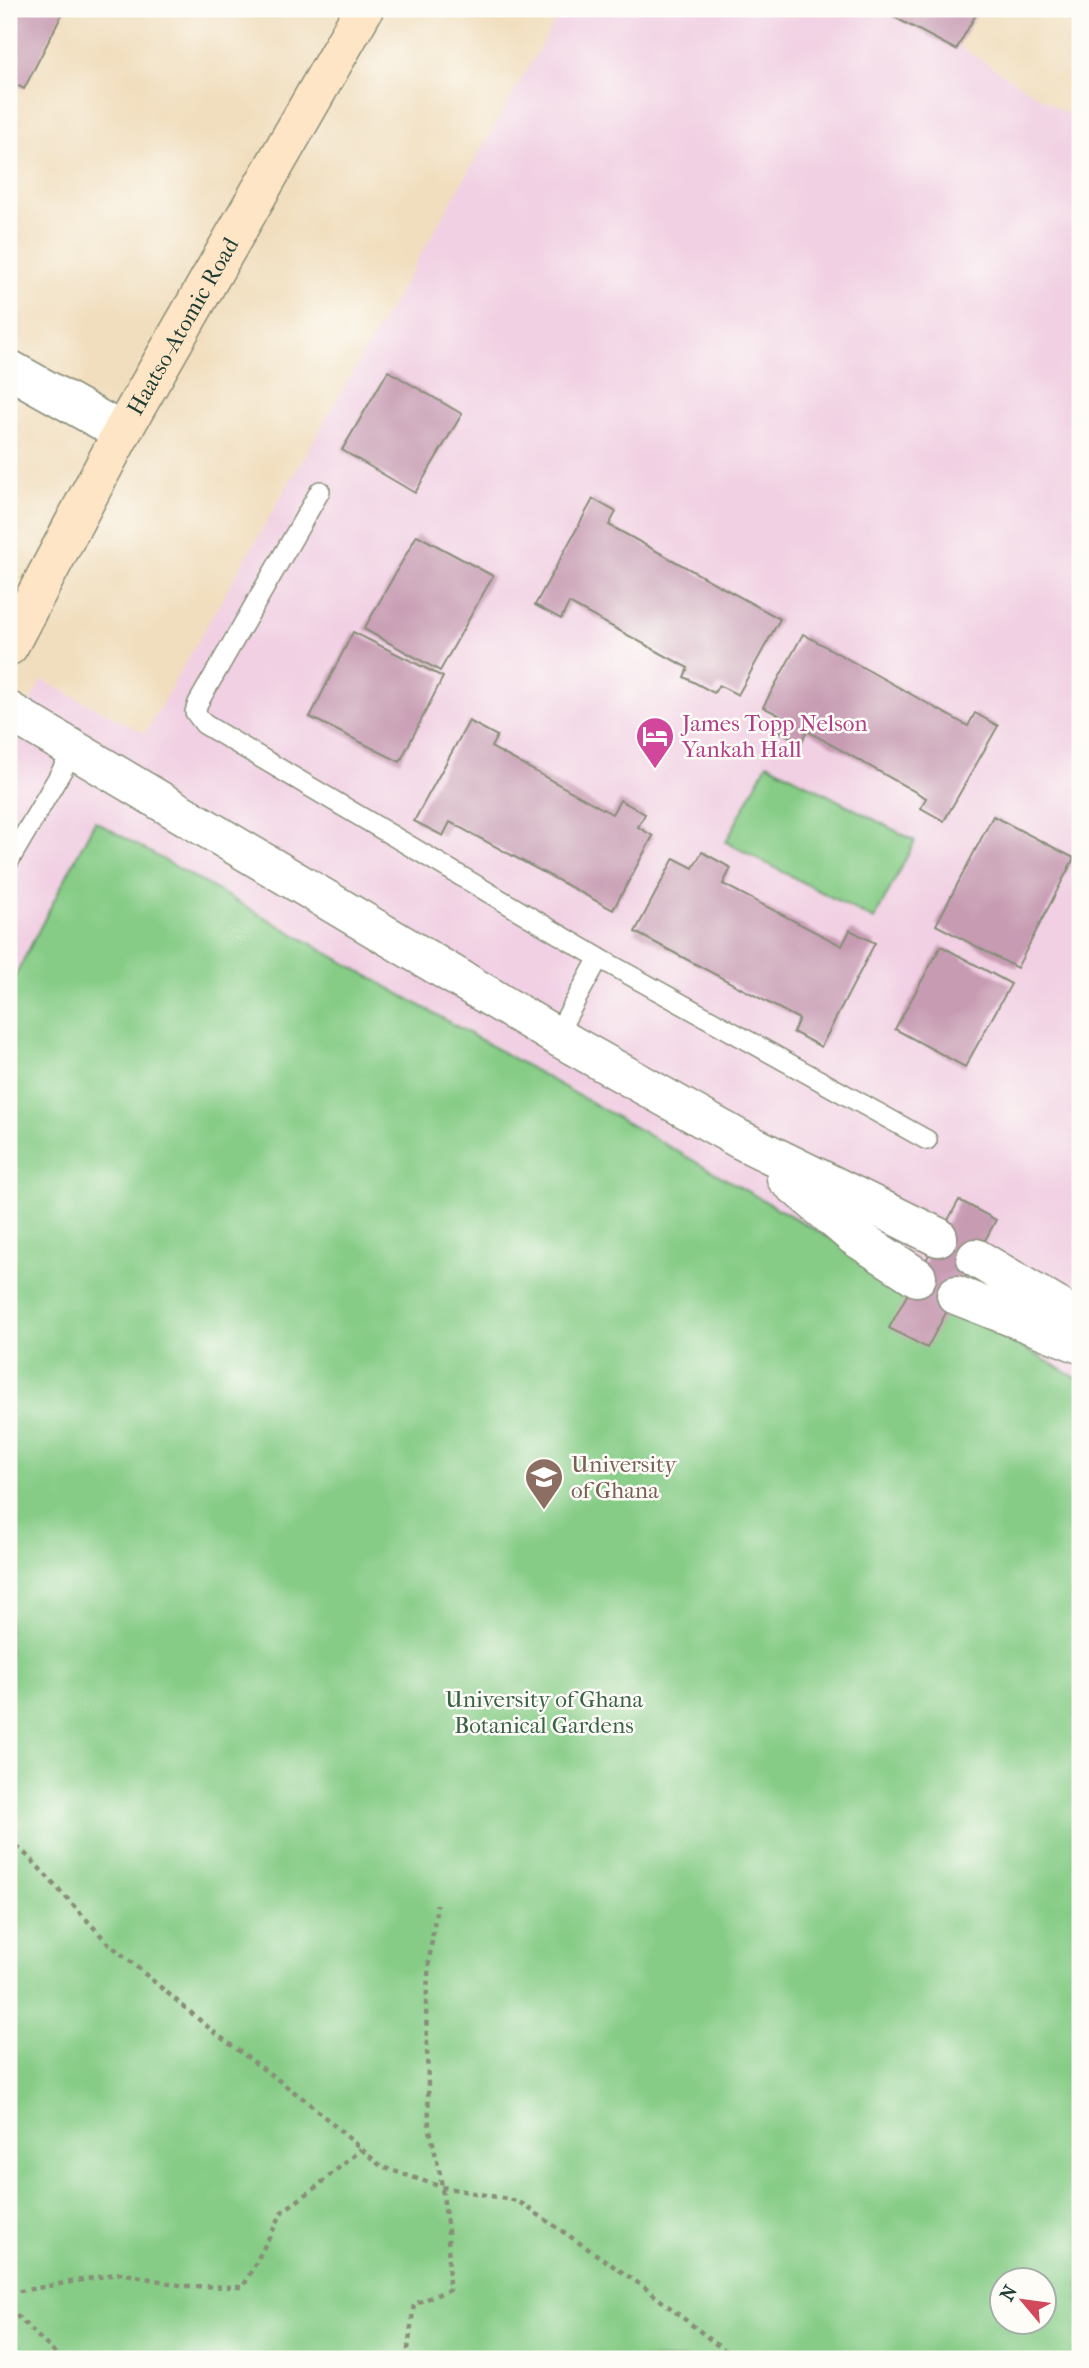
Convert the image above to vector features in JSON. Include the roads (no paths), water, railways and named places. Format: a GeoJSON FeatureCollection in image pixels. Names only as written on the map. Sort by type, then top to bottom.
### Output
{"type":"FeatureCollection","features":[{"type":"Feature","properties":{"kind":"main road","name":"Haatso-Atomic Road"},"geometry":{"type":"LineString","coordinates":[[9,646],[122,432],[364,9]]}},
{"type":"Feature","properties":{"kind":"street"},"geometry":{"type":"LineString","coordinates":[[9,369],[122,432]]}},
{"type":"Feature","properties":{"kind":"street"},"geometry":{"type":"LineString","coordinates":[[9,711],[556,1036],[739,1139],[938,1237]]}},
{"type":"Feature","properties":{"kind":"street"},"geometry":{"type":"LineString","coordinates":[[739,1139],[854,1236],[917,1277]]}},
{"type":"Feature","properties":{"kind":"street"},"geometry":{"type":"LineString","coordinates":[[976,1258],[1080,1321]]}},
{"type":"Feature","properties":{"kind":"street"},"geometry":{"type":"LineString","coordinates":[[956,1295],[1080,1344]]}},
{"type":"Feature","properties":{"kind":"lane"},"geometry":{"type":"LineString","coordinates":[[320,491],[198,703],[195,712],[198,718],[599,958],[927,1140]]}},
{"type":"Feature","properties":{"kind":"lane"},"geometry":{"type":"LineString","coordinates":[[9,861],[74,750]]}},
{"type":"Feature","properties":{"kind":"lane"},"geometry":{"type":"LineString","coordinates":[[556,1036],[599,958]]}},
{"type":"Feature","properties":{"kind":"place","name":"James Topp Nelson Yankah Hall"},"geometry":{"type":"Point","coordinates":[655,770]}},
{"type":"Feature","properties":{"kind":"place","name":"University of Ghana"},"geometry":{"type":"Point","coordinates":[544,1511]}},
{"type":"Feature","properties":{"kind":"park label","name":"University of Ghana Botanical Gardens"},"geometry":{"type":"Point","coordinates":[544,1712]}}]}
